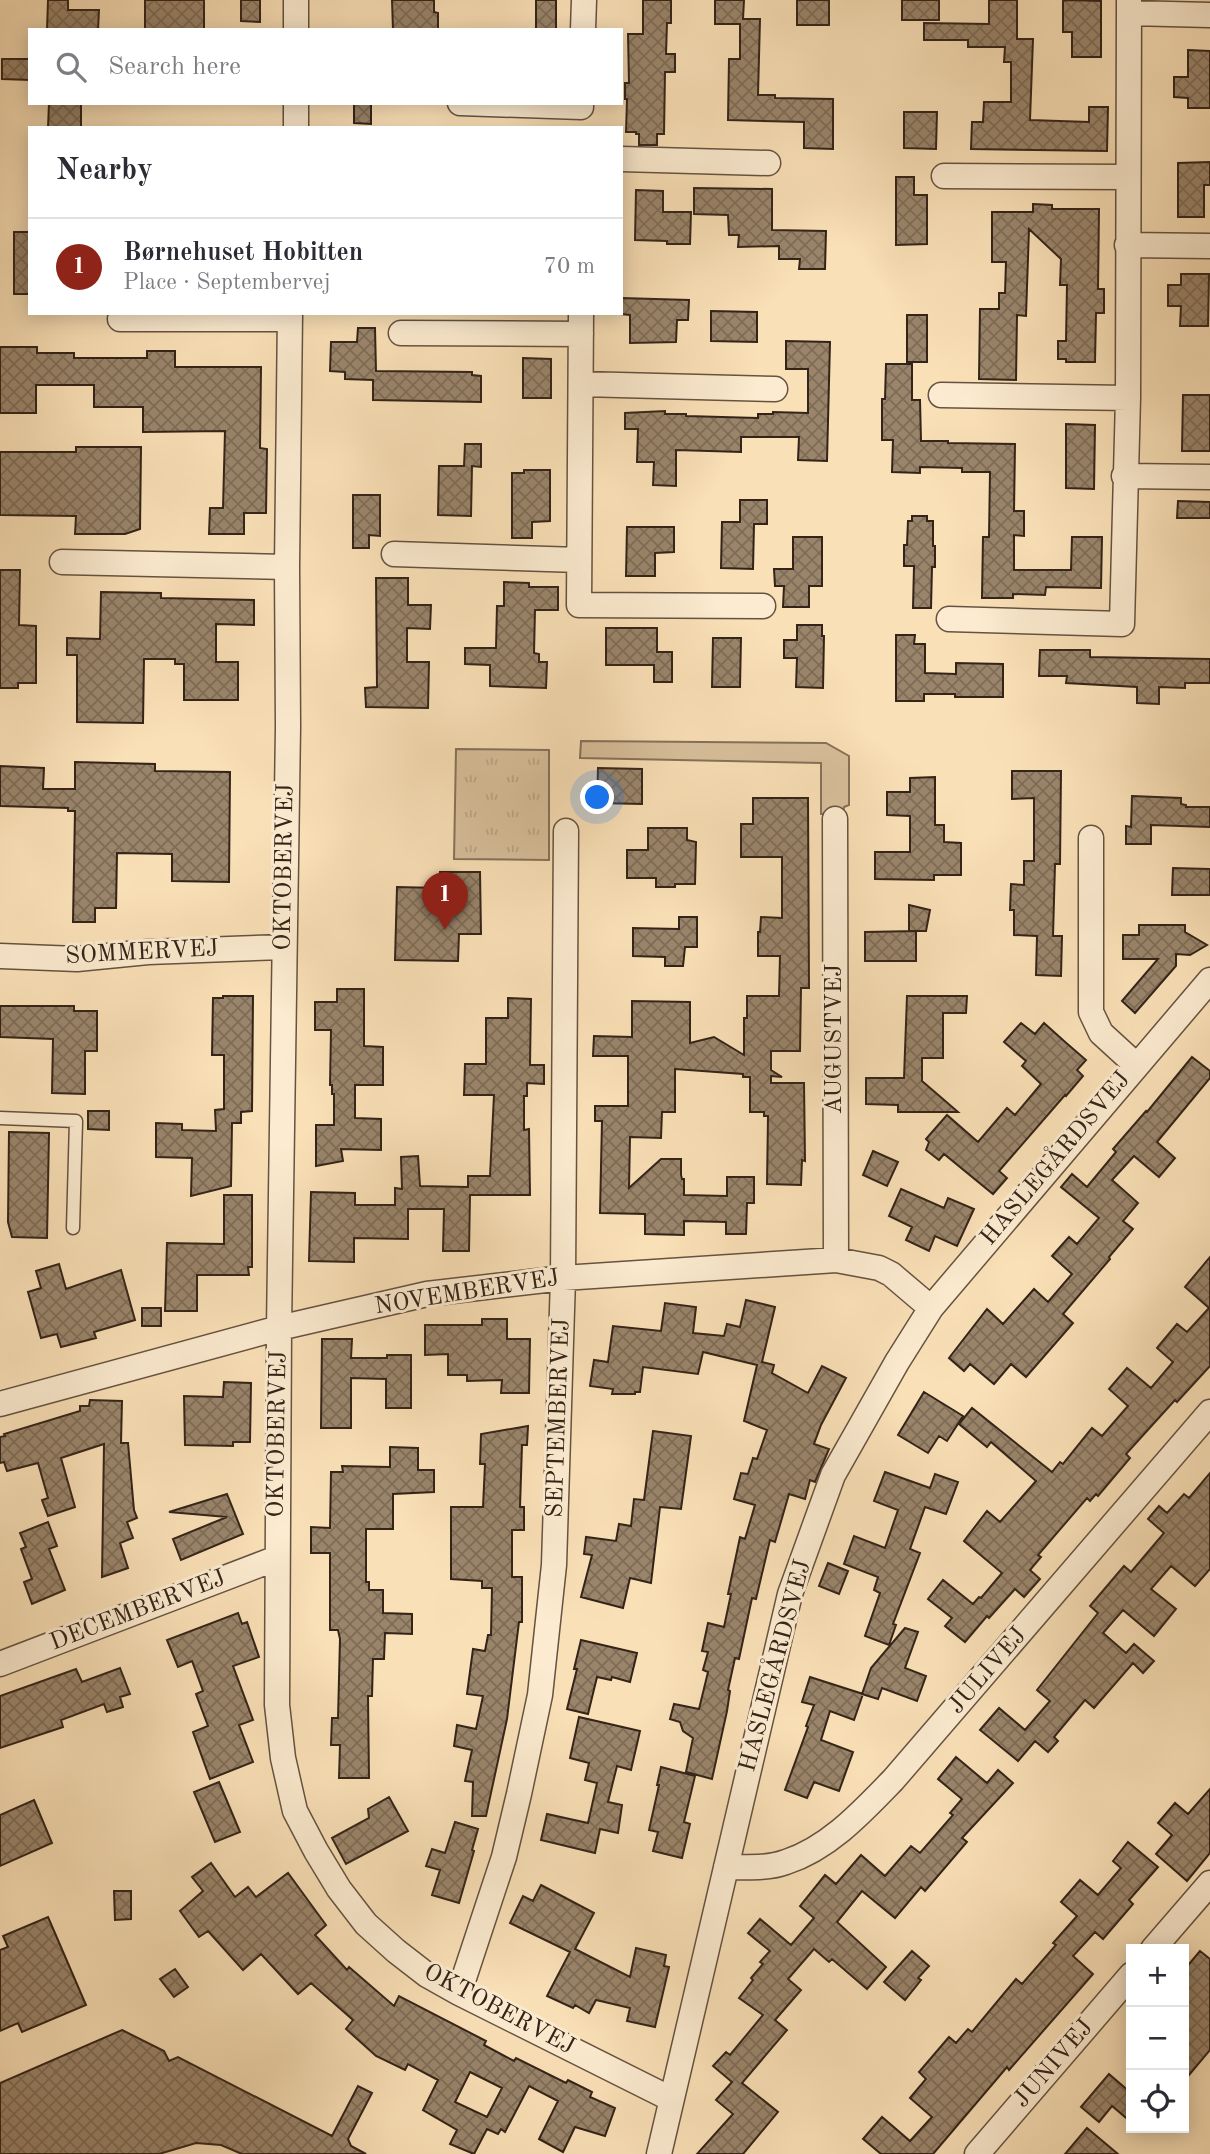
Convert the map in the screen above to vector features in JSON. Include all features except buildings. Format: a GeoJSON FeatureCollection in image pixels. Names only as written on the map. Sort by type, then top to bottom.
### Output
{"type":"FeatureCollection","features":[{"type":"Feature","properties":{"kind":"street"},"geometry":{"type":"LineString","coordinates":[[296,0],[296,28]]}},
{"type":"Feature","properties":{"kind":"street"},"geometry":{"type":"LineString","coordinates":[[583,28],[584,0]]}},
{"type":"Feature","properties":{"kind":"street"},"geometry":{"type":"LineString","coordinates":[[949,619],[1122,624],[1128,398],[1129,7],[1210,15]]}},
{"type":"Feature","properties":{"kind":"street"},"geometry":{"type":"LineString","coordinates":[[296,105],[296,126]]}},
{"type":"Feature","properties":{"kind":"street"},"geometry":{"type":"LineString","coordinates":[[484,105],[582,113]]}},
{"type":"Feature","properties":{"kind":"street"},"geometry":{"type":"LineString","coordinates":[[623,159],[768,163]]}},
{"type":"Feature","properties":{"kind":"street"},"geometry":{"type":"LineString","coordinates":[[944,176],[1127,177]]}},
{"type":"Feature","properties":{"kind":"street"},"geometry":{"type":"LineString","coordinates":[[1127,245],[1210,246]]}},
{"type":"Feature","properties":{"kind":"street","name":"OKTOBERVEJ"},"geometry":{"type":"LineString","coordinates":[[120,320],[290,316],[277,1705],[283,1758],[295,1811],[339,1889],[366,1924],[427,1975],[671,2099]]}},
{"type":"Feature","properties":{"kind":"street"},"geometry":{"type":"LineString","coordinates":[[401,333],[581,323],[579,605],[763,606]]}},
{"type":"Feature","properties":{"kind":"street"},"geometry":{"type":"LineString","coordinates":[[581,384],[775,390]]}},
{"type":"Feature","properties":{"kind":"street"},"geometry":{"type":"LineString","coordinates":[[942,395],[1128,398]]}},
{"type":"Feature","properties":{"kind":"street"},"geometry":{"type":"LineString","coordinates":[[1124,476],[1210,477]]}},
{"type":"Feature","properties":{"kind":"street"},"geometry":{"type":"LineString","coordinates":[[394,554],[579,559]]}},
{"type":"Feature","properties":{"kind":"street"},"geometry":{"type":"LineString","coordinates":[[62,562],[287,568]]}},
{"type":"Feature","properties":{"kind":"street","name":"AUGUSTVEJ"},"geometry":{"type":"LineString","coordinates":[[835,819],[836,1260]]}},
{"type":"Feature","properties":{"kind":"street","name":"SEPTEMBERVEJ"},"geometry":{"type":"LineString","coordinates":[[459,1993],[504,1857],[540,1695],[554,1565],[563,1278],[566,831]]}},
{"type":"Feature","properties":{"kind":"street","name":"HASLEGÅRDSVEJ"},"geometry":{"type":"LineString","coordinates":[[1091,838],[1091,1012],[1101,1032],[1136,1065]]}},
{"type":"Feature","properties":{"kind":"street","name":"SOMMERVEJ"},"geometry":{"type":"LineString","coordinates":[[0,956],[77,959],[284,947]]}},
{"type":"Feature","properties":{"kind":"street","name":"HASLEGÅRDSVEJ"},"geometry":{"type":"LineString","coordinates":[[659,2154],[790,1594],[833,1475],[931,1308],[1210,980]]}},
{"type":"Feature","properties":{"kind":"street","name":"NOVEMBERVEJ"},"geometry":{"type":"LineString","coordinates":[[0,1404],[279,1328],[427,1294],[563,1278],[836,1260],[879,1268],[891,1274],[931,1308]]}},
{"type":"Feature","properties":{"kind":"street","name":"JULIVEJ"},"geometry":{"type":"LineString","coordinates":[[726,1867],[785,1863],[823,1843],[859,1815],[893,1780],[1210,1412]]}},
{"type":"Feature","properties":{"kind":"street","name":"DECEMBERVEJ"},"geometry":{"type":"LineString","coordinates":[[0,1664],[277,1558]]}},
{"type":"Feature","properties":{"kind":"street"},"geometry":{"type":"LineString","coordinates":[[1157,1944],[1210,1883]]}},
{"type":"Feature","properties":{"kind":"street","name":"JUNIVEJ"},"geometry":{"type":"LineString","coordinates":[[977,2154],[1126,1981]]}},
{"type":"Feature","properties":{"kind":"lane"},"geometry":{"type":"LineString","coordinates":[[0,1118],[76,1121],[73,1228]]}},
{"type":"Feature","properties":{"kind":"green space"},"geometry":{"type":"Polygon","coordinates":[[[581,741],[826,743],[849,756],[849,805],[844,807],[843,814],[821,814],[821,763],[580,758],[581,741]]]}},
{"type":"Feature","properties":{"kind":"green space"},"geometry":{"type":"Polygon","coordinates":[[[456,749],[549,750],[549,860],[454,859],[456,749]]]}},
{"type":"Feature","properties":{"kind":"place","name":"Børnehuset Hobitten"},"geometry":{"type":"Point","coordinates":[445,930]}}]}
